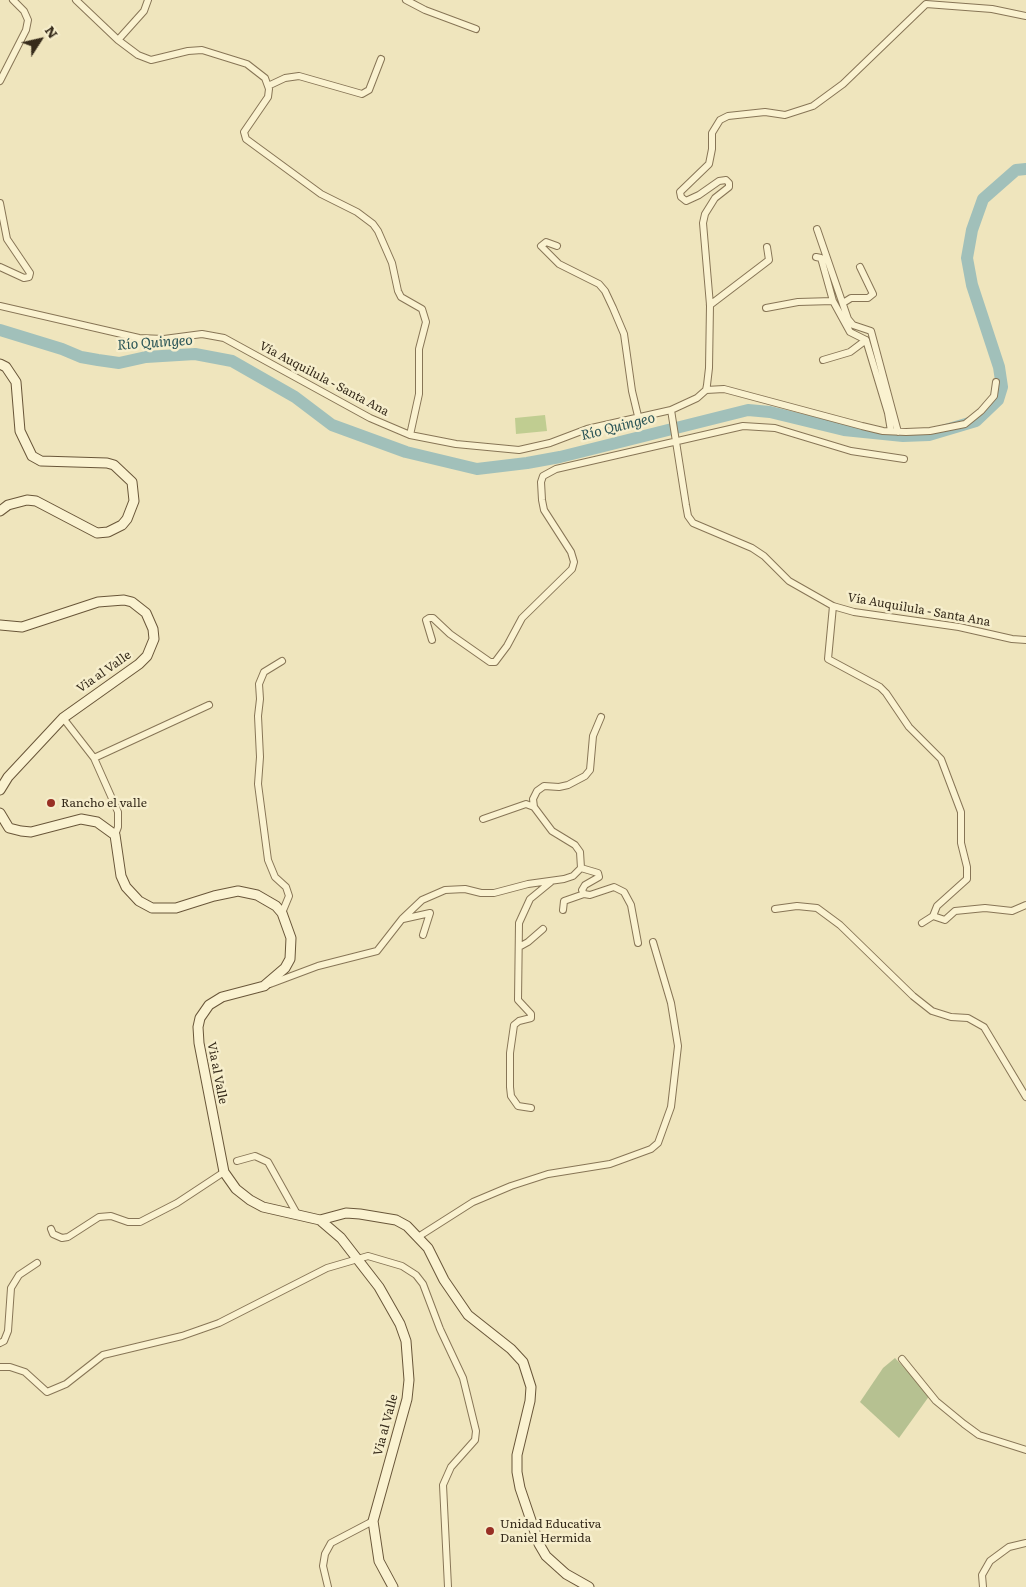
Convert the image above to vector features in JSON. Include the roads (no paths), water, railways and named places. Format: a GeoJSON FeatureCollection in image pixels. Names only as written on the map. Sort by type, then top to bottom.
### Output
{"type":"FeatureCollection","features":[{"type":"Feature","properties":{"kind":"main road"},"geometry":{"type":"LineString","coordinates":[[0,364],[6,367],[16,382],[20,430],[32,456],[40,461],[107,463],[114,465],[132,482],[134,501],[127,519],[122,525],[108,532],[97,533],[36,501],[27,500],[8,505],[0,511]]}},
{"type":"Feature","properties":{"kind":"main road","name":"Via al Valle"},"geometry":{"type":"LineString","coordinates":[[0,625],[22,627],[98,602],[112,600],[132,602],[146,613],[154,634],[152,646],[147,656],[120,678],[83,702],[63,718],[8,777],[0,790]]}},
{"type":"Feature","properties":{"kind":"main road"},"geometry":{"type":"LineString","coordinates":[[0,813],[9,828],[31,832],[81,819],[97,822],[115,835],[122,876],[132,894],[146,906],[158,909],[176,908],[214,896],[238,892],[257,894],[276,906],[282,913]]}},
{"type":"Feature","properties":{"kind":"main road","name":"Via al Valle"},"geometry":{"type":"LineString","coordinates":[[282,913],[291,938],[290,960],[276,977],[264,986],[214,1001],[205,1010],[198,1027],[199,1043],[224,1172],[236,1189],[263,1207],[320,1220],[341,1238],[357,1258],[379,1287],[400,1324],[408,1350],[407,1399],[373,1521]]}},
{"type":"Feature","properties":{"kind":"main road"},"geometry":{"type":"LineString","coordinates":[[320,1220],[346,1214],[372,1215],[396,1220],[418,1237],[428,1248],[444,1280],[468,1315],[510,1349],[522,1362],[527,1371],[531,1387],[530,1400],[517,1455],[516,1472],[520,1488],[539,1544],[546,1556],[566,1574],[589,1587]]}},
{"type":"Feature","properties":{"kind":"main road"},"geometry":{"type":"LineString","coordinates":[[373,1521],[377,1555],[393,1587]]}},
{"type":"Feature","properties":{"kind":"street"},"geometry":{"type":"LineString","coordinates":[[0,81],[26,30],[28,20],[24,11],[13,0]]}},
{"type":"Feature","properties":{"kind":"street"},"geometry":{"type":"LineString","coordinates":[[76,0],[118,40],[138,55],[151,60],[195,50],[235,59],[255,69],[265,78],[268,86],[268,97],[244,132],[246,139],[321,194],[357,212],[373,224],[378,231],[395,271],[398,291],[401,297],[422,309],[426,322],[419,349],[419,394],[410,435]]}},
{"type":"Feature","properties":{"kind":"street"},"geometry":{"type":"LineString","coordinates":[[118,40],[144,11],[148,0]]}},
{"type":"Feature","properties":{"kind":"street"},"geometry":{"type":"LineString","coordinates":[[406,0],[425,10],[476,29]]}},
{"type":"Feature","properties":{"kind":"street"},"geometry":{"type":"LineString","coordinates":[[671,413],[697,398],[706,390],[710,368],[710,305],[704,214],[715,198],[728,187],[729,183],[726,180],[719,181],[699,195],[686,201],[681,197],[680,192],[709,164],[712,149],[712,133],[720,120],[728,116],[765,112],[785,115],[813,106],[848,79],[926,4],[992,9],[1026,16]]}},
{"type":"Feature","properties":{"kind":"street"},"geometry":{"type":"LineString","coordinates":[[268,86],[286,78],[299,76],[362,94],[369,90],[381,59]]}},
{"type":"Feature","properties":{"kind":"street"},"geometry":{"type":"LineString","coordinates":[[0,203],[6,239],[30,273],[27,278],[24,278],[0,267]]}},
{"type":"Feature","properties":{"kind":"street"},"geometry":{"type":"LineString","coordinates":[[817,229],[842,303],[852,325],[871,331],[888,390],[894,432]]}},
{"type":"Feature","properties":{"kind":"street"},"geometry":{"type":"LineString","coordinates":[[557,246],[546,242],[542,246],[558,264],[598,284],[605,291],[614,308],[624,334],[632,391],[638,416]]}},
{"type":"Feature","properties":{"kind":"street"},"geometry":{"type":"LineString","coordinates":[[710,305],[769,260],[767,246]]}},
{"type":"Feature","properties":{"kind":"street"},"geometry":{"type":"LineString","coordinates":[[816,257],[821,258],[832,301],[850,332],[866,340],[894,432]]}},
{"type":"Feature","properties":{"kind":"street"},"geometry":{"type":"LineString","coordinates":[[842,303],[851,298],[868,298],[872,294],[860,267]]}},
{"type":"Feature","properties":{"kind":"street"},"geometry":{"type":"LineString","coordinates":[[766,308],[798,302],[832,301]]}},
{"type":"Feature","properties":{"kind":"street","name":"Vía Auquilula - Santa Ana"},"geometry":{"type":"LineString","coordinates":[[0,306],[139,338],[164,339],[202,334],[224,338],[370,418],[410,435],[466,445],[519,450],[550,443],[587,429],[638,416],[671,413],[686,506],[688,516],[693,523],[752,548],[764,556],[789,581],[833,606],[854,612],[959,627],[1012,639],[1026,640]]}},
{"type":"Feature","properties":{"kind":"street"},"geometry":{"type":"LineString","coordinates":[[823,360],[850,352],[866,340]]}},
{"type":"Feature","properties":{"kind":"street"},"geometry":{"type":"LineString","coordinates":[[706,390],[724,390],[737,394],[752,395],[805,412],[894,432],[930,431],[965,424],[981,411],[994,396],[996,382]]}},
{"type":"Feature","properties":{"kind":"street"},"geometry":{"type":"LineString","coordinates":[[432,640],[426,620],[429,618],[433,618],[450,634],[472,647],[490,662],[499,659],[522,618],[563,579],[574,562],[558,529],[544,510],[541,482],[543,476],[556,469],[674,439],[752,426],[775,428],[851,451],[904,458]]}},
{"type":"Feature","properties":{"kind":"street"},"geometry":{"type":"LineString","coordinates":[[833,606],[828,659],[880,687],[886,693],[909,727],[941,759],[961,812],[961,843],[967,867],[967,879],[937,906],[933,916],[922,923]]}},
{"type":"Feature","properties":{"kind":"street"},"geometry":{"type":"LineString","coordinates":[[282,661],[264,672],[258,684],[260,757],[258,784],[268,860],[276,877],[286,887],[289,896],[282,913]]}},
{"type":"Feature","properties":{"kind":"street"},"geometry":{"type":"LineString","coordinates":[[94,758],[209,705]]}},
{"type":"Feature","properties":{"kind":"street"},"geometry":{"type":"LineString","coordinates":[[63,718],[94,758],[118,812],[118,827],[115,835]]}},
{"type":"Feature","properties":{"kind":"street"},"geometry":{"type":"LineString","coordinates":[[264,986],[318,966],[377,951],[402,920],[422,900],[445,890],[465,889],[481,893],[494,893],[573,876],[581,868],[580,852],[575,845],[552,831],[534,807],[533,799],[537,791],[544,786],[560,787],[585,776],[590,770],[593,736],[602,718]]}},
{"type":"Feature","properties":{"kind":"street"},"geometry":{"type":"LineString","coordinates":[[483,820],[526,804],[534,807]]}},
{"type":"Feature","properties":{"kind":"street"},"geometry":{"type":"LineString","coordinates":[[581,868],[598,873],[599,877],[584,885],[582,890],[584,894]]}},
{"type":"Feature","properties":{"kind":"street"},"geometry":{"type":"LineString","coordinates":[[531,1108],[518,1106],[511,1096],[510,1087],[510,1053],[514,1025],[518,1021],[530,1018],[531,1014],[518,1000],[519,923],[523,910],[530,899],[553,880]]}},
{"type":"Feature","properties":{"kind":"street"},"geometry":{"type":"LineString","coordinates":[[563,910],[564,901],[614,887],[620,888],[632,905],[638,944]]}},
{"type":"Feature","properties":{"kind":"street"},"geometry":{"type":"LineString","coordinates":[[933,916],[945,920],[955,911],[985,908],[1012,911],[1026,904]]}},
{"type":"Feature","properties":{"kind":"street"},"geometry":{"type":"LineString","coordinates":[[775,910],[796,906],[817,908],[840,926],[913,996],[932,1011],[951,1017],[968,1018],[984,1027],[1026,1097]]}},
{"type":"Feature","properties":{"kind":"street"},"geometry":{"type":"LineString","coordinates":[[402,920],[430,913],[423,935]]}},
{"type":"Feature","properties":{"kind":"street"},"geometry":{"type":"LineString","coordinates":[[518,947],[528,942],[543,929]]}},
{"type":"Feature","properties":{"kind":"street"},"geometry":{"type":"LineString","coordinates":[[418,1237],[473,1202],[510,1186],[548,1174],[610,1164],[651,1149],[658,1143],[671,1106],[678,1046],[677,1029],[671,1003],[653,942]]}},
{"type":"Feature","properties":{"kind":"street"},"geometry":{"type":"LineString","coordinates":[[237,1161],[255,1156],[268,1162],[296,1214]]}},
{"type":"Feature","properties":{"kind":"street"},"geometry":{"type":"LineString","coordinates":[[51,1229],[53,1234],[62,1238],[99,1217],[110,1216],[128,1222],[140,1222],[177,1203],[224,1172]]}},
{"type":"Feature","properties":{"kind":"street"},"geometry":{"type":"LineString","coordinates":[[0,1367],[10,1367],[25,1372],[47,1392],[66,1384],[103,1355],[182,1336],[220,1323],[310,1275],[357,1258],[368,1256],[402,1266],[416,1276],[423,1284],[468,1393],[476,1431],[475,1440],[451,1467],[443,1485],[448,1587]]}},
{"type":"Feature","properties":{"kind":"street"},"geometry":{"type":"LineString","coordinates":[[0,1343],[4,1341],[8,1331],[10,1288],[19,1275],[37,1263]]}},
{"type":"Feature","properties":{"kind":"street"},"geometry":{"type":"LineString","coordinates":[[902,1359],[936,1401],[971,1429],[989,1439],[1026,1450]]}},
{"type":"Feature","properties":{"kind":"street"},"geometry":{"type":"LineString","coordinates":[[328,1587],[322,1566],[324,1554],[331,1543],[373,1521]]}},
{"type":"Feature","properties":{"kind":"street"},"geometry":{"type":"LineString","coordinates":[[982,1587],[982,1575],[990,1561],[1009,1547],[1026,1542]]}},
{"type":"Feature","properties":{"kind":"waterway","name":"Río Quingeo"},"geometry":{"type":"LineString","coordinates":[[0,330],[62,349],[81,357],[119,363],[146,357],[195,354],[232,361],[295,397],[332,425],[406,452],[477,469],[560,457],[748,410],[770,412],[844,430],[903,436],[929,435],[976,421],[998,400],[1002,387],[999,367],[972,285],[967,258],[972,230],[983,199],[1016,170],[1026,169]]}},
{"type":"Feature","properties":{"kind":"place","name":"Rancho el valle"},"geometry":{"type":"Point","coordinates":[51,803]}},
{"type":"Feature","properties":{"kind":"place","name":"Unidad Educativa Daniel Hermida"},"geometry":{"type":"Point","coordinates":[490,1531]}}]}
